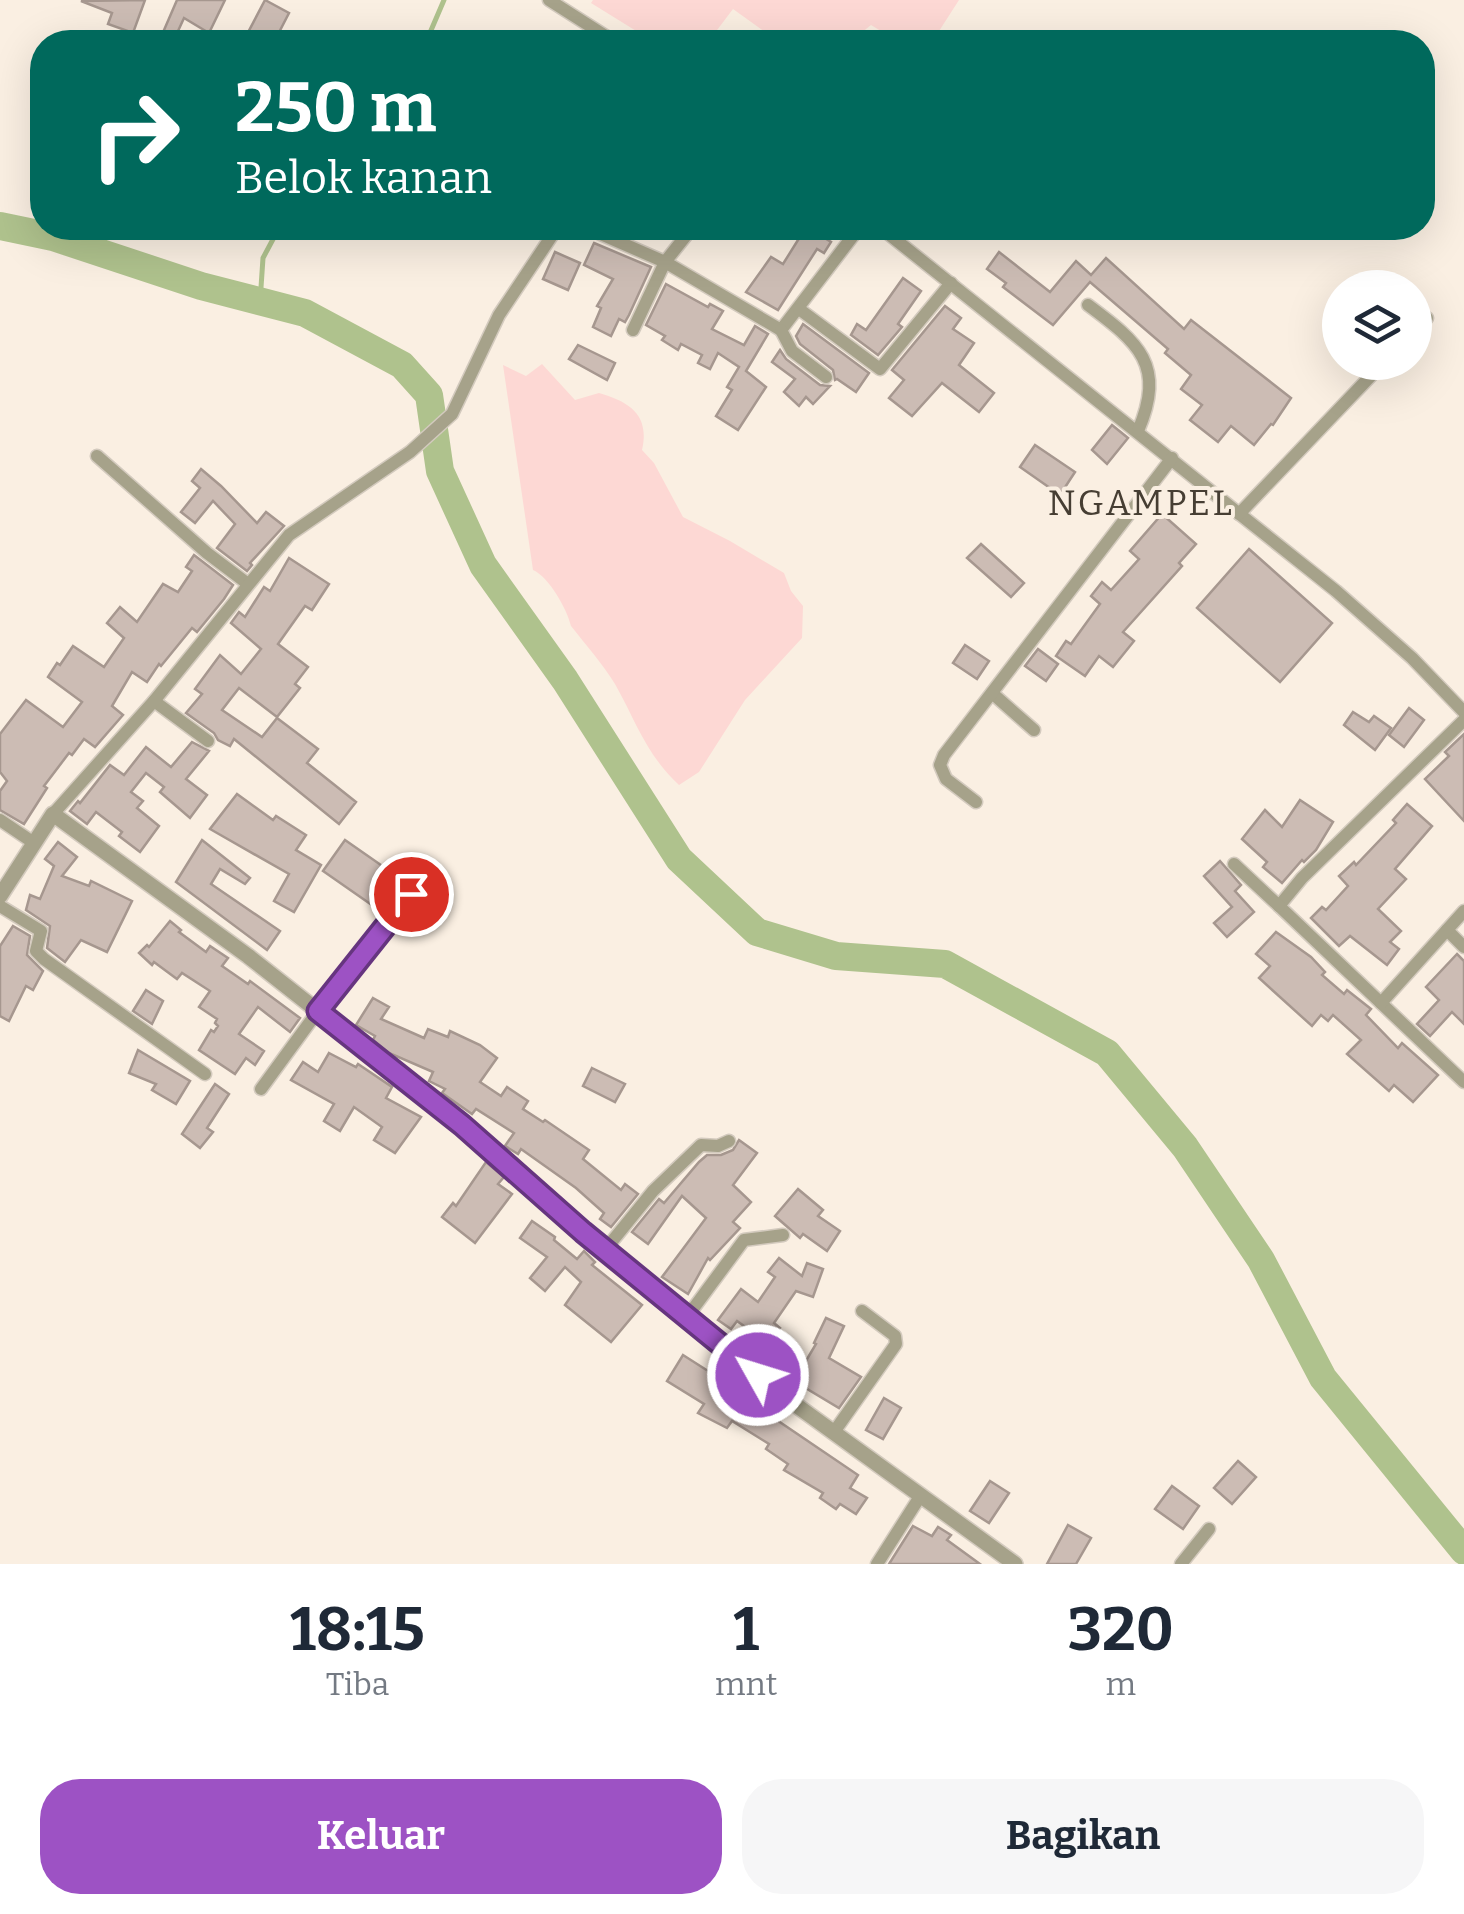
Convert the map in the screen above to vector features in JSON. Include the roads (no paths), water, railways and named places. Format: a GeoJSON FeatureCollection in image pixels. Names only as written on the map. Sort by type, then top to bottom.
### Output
{"type":"FeatureCollection","features":[{"type":"Feature","properties":{"kind":"street"},"geometry":{"type":"LineString","coordinates":[[549,0],[596,30]]}},
{"type":"Feature","properties":{"kind":"street"},"geometry":{"type":"LineString","coordinates":[[0,896],[53,814],[154,701],[289,536],[410,452],[452,414],[499,314],[549,240]]}},
{"type":"Feature","properties":{"kind":"street"},"geometry":{"type":"LineString","coordinates":[[615,240],[665,262],[781,330],[792,351],[826,377]]}},
{"type":"Feature","properties":{"kind":"street"},"geometry":{"type":"LineString","coordinates":[[634,330],[665,262],[682,240]]}},
{"type":"Feature","properties":{"kind":"street"},"geometry":{"type":"LineString","coordinates":[[781,330],[850,240]]}},
{"type":"Feature","properties":{"kind":"street"},"geometry":{"type":"LineString","coordinates":[[897,240],[1336,591],[1412,658],[1464,712]]}},
{"type":"Feature","properties":{"kind":"street"},"geometry":{"type":"LineString","coordinates":[[799,309],[880,369],[951,282]]}},
{"type":"Feature","properties":{"kind":"street"},"geometry":{"type":"LineString","coordinates":[[1088,306],[1128,335],[1146,361],[1149,402],[1138,431]]}},
{"type":"Feature","properties":{"kind":"street"},"geometry":{"type":"LineString","coordinates":[[1239,514],[1367,380]]}},
{"type":"Feature","properties":{"kind":"street"},"geometry":{"type":"LineString","coordinates":[[96,456],[248,584]]}},
{"type":"Feature","properties":{"kind":"street"},"geometry":{"type":"LineString","coordinates":[[976,802],[946,779],[940,765],[944,755],[1172,458]]}},
{"type":"Feature","properties":{"kind":"street"},"geometry":{"type":"LineString","coordinates":[[992,694],[1034,730]]}},
{"type":"Feature","properties":{"kind":"street"},"geometry":{"type":"LineString","coordinates":[[154,701],[208,741]]}},
{"type":"Feature","properties":{"kind":"street"},"geometry":{"type":"LineString","coordinates":[[1279,906],[1302,878],[1464,720]]}},
{"type":"Feature","properties":{"kind":"street"},"geometry":{"type":"LineString","coordinates":[[53,814],[318,1011],[462,1125],[687,1318],[1015,1564]]}},
{"type":"Feature","properties":{"kind":"street"},"geometry":{"type":"LineString","coordinates":[[0,820],[34,843]]}},
{"type":"Feature","properties":{"kind":"street"},"geometry":{"type":"LineString","coordinates":[[1234,864],[1464,1082]]}},
{"type":"Feature","properties":{"kind":"street"},"geometry":{"type":"LineString","coordinates":[[261,1089],[411,894]]}},
{"type":"Feature","properties":{"kind":"street"},"geometry":{"type":"LineString","coordinates":[[0,906],[41,931],[36,951],[44,959],[205,1074]]}},
{"type":"Feature","properties":{"kind":"street"},"geometry":{"type":"LineString","coordinates":[[1381,1003],[1464,911]]}},
{"type":"Feature","properties":{"kind":"street"},"geometry":{"type":"LineString","coordinates":[[1446,930],[1464,947]]}},
{"type":"Feature","properties":{"kind":"street"},"geometry":{"type":"LineString","coordinates":[[605,1250],[654,1191],[701,1145],[718,1146],[730,1141]]}},
{"type":"Feature","properties":{"kind":"street"},"geometry":{"type":"LineString","coordinates":[[687,1318],[744,1240],[783,1235]]}},
{"type":"Feature","properties":{"kind":"street"},"geometry":{"type":"LineString","coordinates":[[834,1432],[896,1344],[895,1336],[862,1312]]}},
{"type":"Feature","properties":{"kind":"street"},"geometry":{"type":"LineString","coordinates":[[876,1564],[921,1495]]}},
{"type":"Feature","properties":{"kind":"street"},"geometry":{"type":"LineString","coordinates":[[1182,1564],[1209,1529]]}},
{"type":"Feature","properties":{"kind":"waterway"},"geometry":{"type":"LineString","coordinates":[[431,30],[444,0]]}},
{"type":"Feature","properties":{"kind":"waterway"},"geometry":{"type":"LineString","coordinates":[[0,226],[30,232]]}},
{"type":"Feature","properties":{"kind":"waterway"},"geometry":{"type":"LineString","coordinates":[[62,240],[201,286],[305,313],[402,365],[429,395],[440,471],[483,565],[565,680],[679,859],[757,932],[836,956],[945,964],[1107,1053],[1185,1147],[1261,1260],[1323,1378],[1464,1551]]}},
{"type":"Feature","properties":{"kind":"waterway"},"geometry":{"type":"LineString","coordinates":[[260,302],[263,258],[273,240]]}},
{"type":"Feature","properties":{"kind":"district","name":"NGAMPEL"},"geometry":{"type":"Point","coordinates":[1141,503]}}]}
